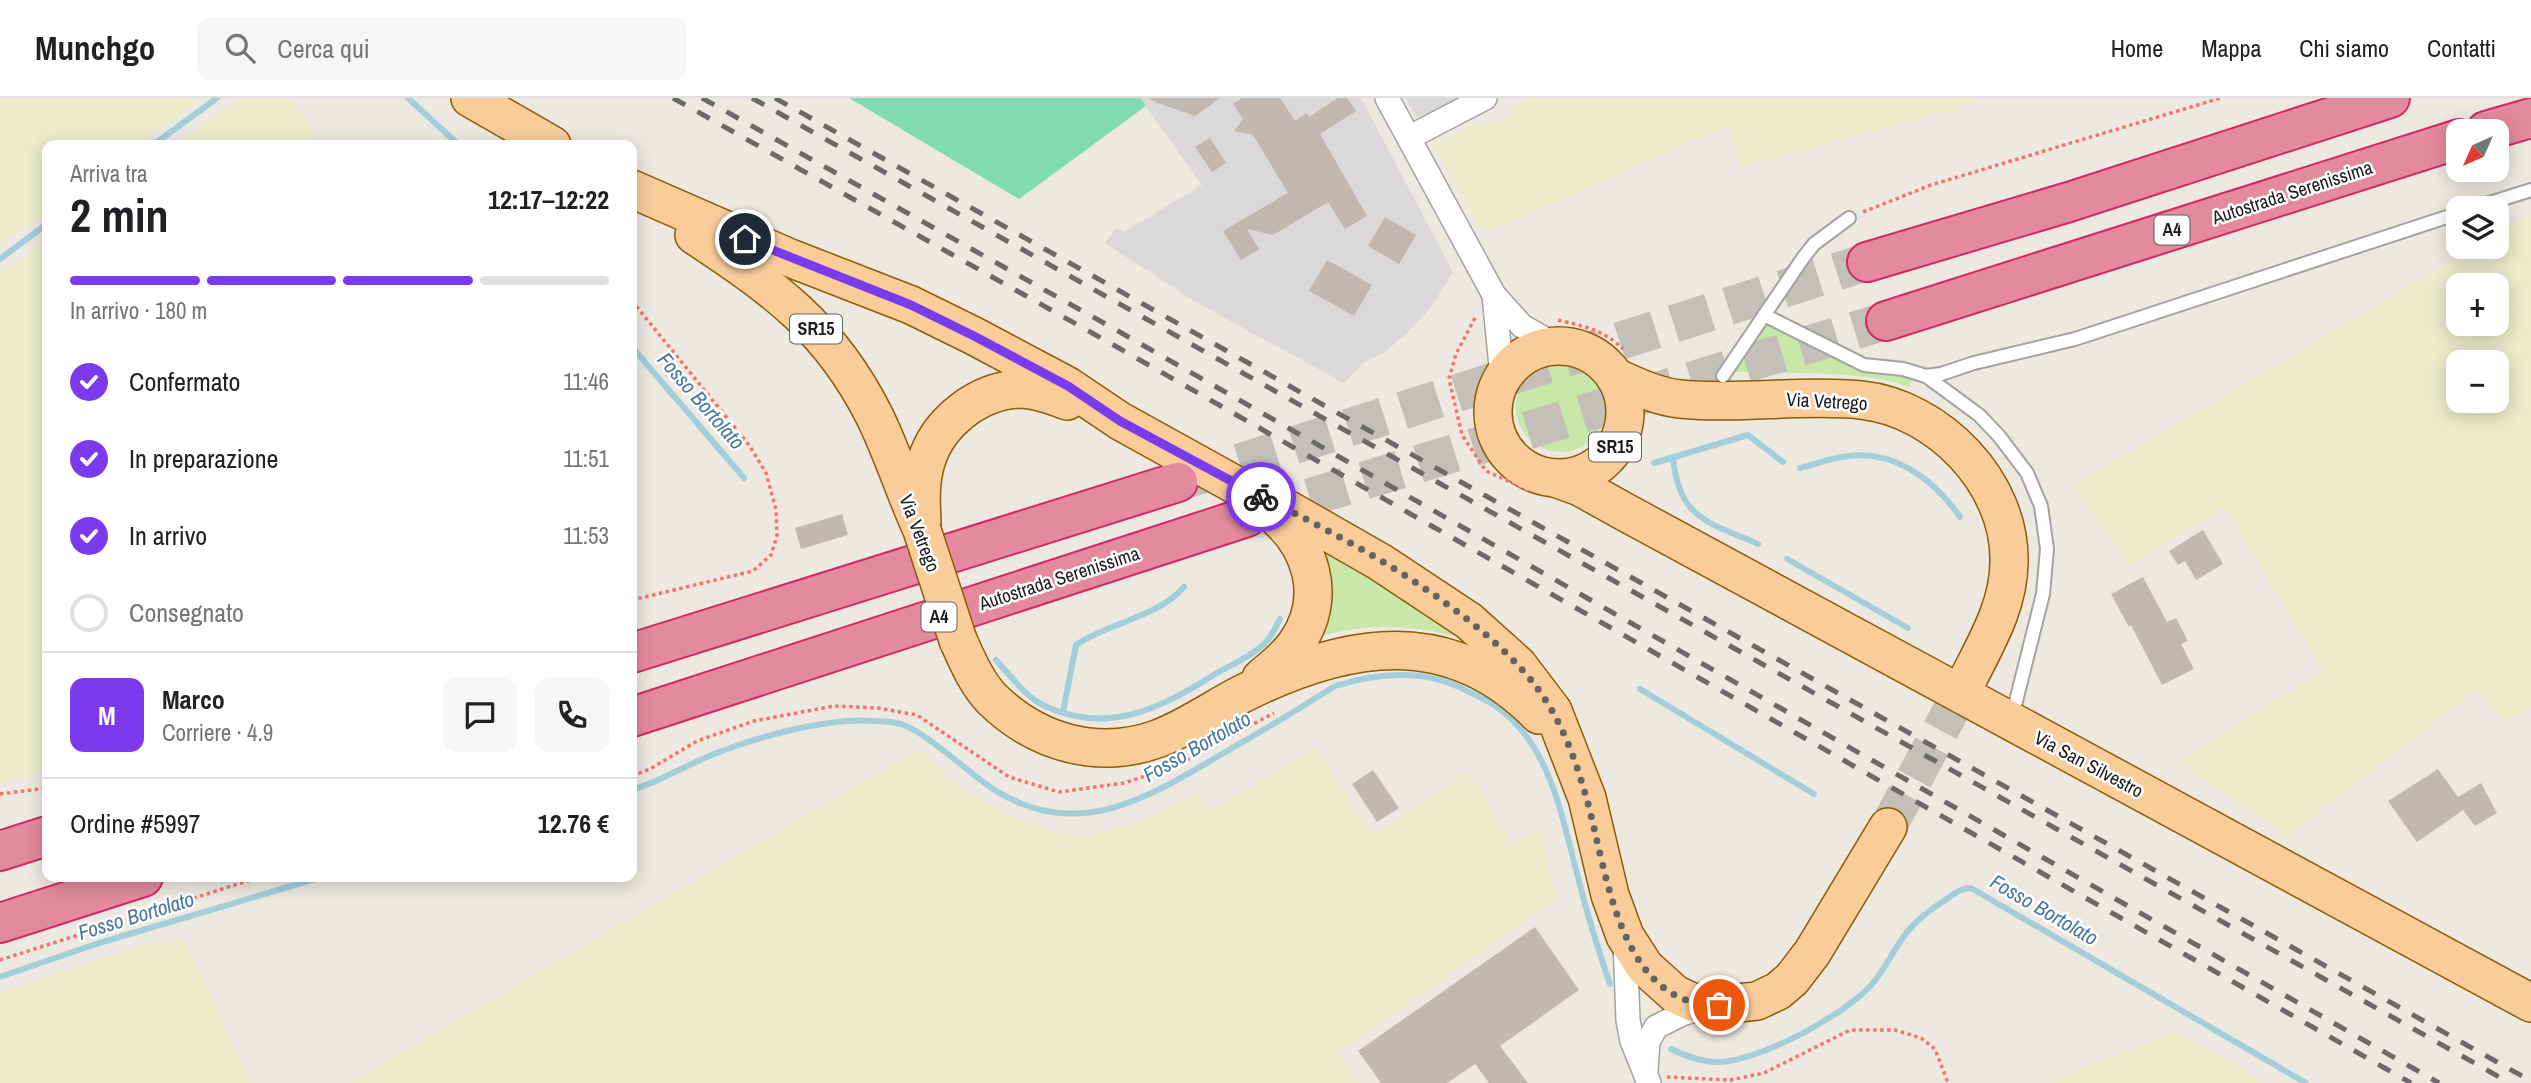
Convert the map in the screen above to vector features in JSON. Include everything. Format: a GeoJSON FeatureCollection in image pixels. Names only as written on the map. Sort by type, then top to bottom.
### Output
{"type":"FeatureCollection","features":[{"type":"Feature","properties":{"kind":"highway"},"geometry":{"type":"LineString","coordinates":[[1867,262],[2069,202],[2390,98]]}},
{"type":"Feature","properties":{"kind":"highway"},"geometry":{"type":"LineString","coordinates":[[2510,124],[2531,118]]}},
{"type":"Feature","properties":{"kind":"highway","name":"Autostrada Serenissima"},"geometry":{"type":"LineString","coordinates":[[1885,321],[2446,143]]}},
{"type":"Feature","properties":{"kind":"highway"},"geometry":{"type":"LineString","coordinates":[[637,651],[1178,482]]}},
{"type":"Feature","properties":{"kind":"highway","name":"Autostrada Serenissima"},"geometry":{"type":"LineString","coordinates":[[637,716],[1239,500]]}},
{"type":"Feature","properties":{"kind":"highway"},"geometry":{"type":"LineString","coordinates":[[0,851],[42,838]]}},
{"type":"Feature","properties":{"kind":"highway"},"geometry":{"type":"LineString","coordinates":[[0,923],[127,882]]}},
{"type":"Feature","properties":{"kind":"main road"},"geometry":{"type":"LineString","coordinates":[[470,98],[543,140]]}},
{"type":"Feature","properties":{"kind":"main road","name":"Via Vetrego"},"geometry":{"type":"LineString","coordinates":[[637,193],[790,258],[911,305],[1068,386],[1239,500],[1289,510],[1380,562],[1469,621],[1518,665],[1557,719],[1587,798],[1610,895],[1625,936],[1634,954],[1658,981],[1675,994],[1711,1005],[1757,1001],[1778,991],[1792,979],[1812,953],[1888,827]]}},
{"type":"Feature","properties":{"kind":"main road","name":"Via Vetrego"},"geometry":{"type":"LineString","coordinates":[[637,194],[764,281],[808,319],[826,340],[850,373],[875,418],[922,530],[958,639],[978,680],[991,698],[1036,731],[1066,744],[1094,749],[1126,748],[1168,734],[1243,694],[1334,657],[1371,650],[1419,651],[1444,656],[1479,671],[1510,690],[1538,713],[1573,760]]}},
{"type":"Feature","properties":{"kind":"main road"},"geometry":{"type":"LineString","coordinates":[[1502,376],[1517,360],[1536,349],[1553,331]]}},
{"type":"Feature","properties":{"kind":"main road","name":"Via Vetrego"},"geometry":{"type":"LineString","coordinates":[[1553,331],[1600,360],[1621,365],[1640,388],[1679,399],[1861,400],[1909,414],[1952,444],[1989,485],[2002,513],[2010,563],[1997,623],[1967,681]]}},
{"type":"Feature","properties":{"kind":"main road","name":"SR15"},"geometry":{"type":"LineString","coordinates":[[1618,441],[1624,405],[1621,365]]}},
{"type":"Feature","properties":{"kind":"main road","name":"Via Vetrego"},"geometry":{"type":"LineString","coordinates":[[1502,376],[1493,398],[1493,420],[1500,442],[1513,460],[1532,473],[1555,478],[1572,477],[1589,471],[1603,461],[1618,441],[1647,414],[1679,399]]}},
{"type":"Feature","properties":{"kind":"main road","name":"SR15"},"geometry":{"type":"LineString","coordinates":[[922,530],[922,479],[931,450],[949,423],[981,398],[1019,389],[1035,391],[1120,421]]}},
{"type":"Feature","properties":{"kind":"main road","name":"Via San Silvestro"},"geometry":{"type":"LineString","coordinates":[[1618,441],[1621,487],[1630,504],[1648,524]]}},
{"type":"Feature","properties":{"kind":"main road","name":"Via San Silvestro"},"geometry":{"type":"LineString","coordinates":[[1555,478],[1580,487],[2531,1003]]}},
{"type":"Feature","properties":{"kind":"main road","name":"SR15"},"geometry":{"type":"LineString","coordinates":[[1239,500],[1277,517],[1297,538],[1308,556],[1314,582],[1311,614],[1299,640],[1286,656],[1243,694]]}},
{"type":"Feature","properties":{"kind":"street","name":"Via Vetrego"},"geometry":{"type":"LineString","coordinates":[[1387,98],[1494,295],[1522,326],[1553,331]]}},
{"type":"Feature","properties":{"kind":"street"},"geometry":{"type":"LineString","coordinates":[[1410,137],[1485,98]]}},
{"type":"Feature","properties":{"kind":"street","name":"Via Vetrego"},"geometry":{"type":"LineString","coordinates":[[1494,295],[1502,376]]}},
{"type":"Feature","properties":{"kind":"street","name":"Via Vetrego"},"geometry":{"type":"LineString","coordinates":[[1625,936],[1628,1020],[1632,1041],[1647,1078]]}},
{"type":"Feature","properties":{"kind":"street","name":"Via Vetrego"},"geometry":{"type":"LineString","coordinates":[[1647,1078],[1648,1042],[1656,1027],[1682,1014],[1711,1005]]}},
{"type":"Feature","properties":{"kind":"lane"},"geometry":{"type":"LineString","coordinates":[[2509,197],[2531,190]]}},
{"type":"Feature","properties":{"kind":"lane"},"geometry":{"type":"LineString","coordinates":[[1926,376],[2075,339],[2446,217]]}},
{"type":"Feature","properties":{"kind":"lane"},"geometry":{"type":"LineString","coordinates":[[1723,376],[1814,244],[1849,218]]}},
{"type":"Feature","properties":{"kind":"lane"},"geometry":{"type":"LineString","coordinates":[[1764,315],[1864,365],[1903,369],[1926,376],[1979,415],[2027,473],[2041,506],[2047,549],[2043,594],[2019,682],[2016,709],[2010,721]]}},
{"type":"Feature","properties":{"kind":"path"},"geometry":{"type":"LineString","coordinates":[[1849,218],[1944,181],[2221,98]]}},
{"type":"Feature","properties":{"kind":"path"},"geometry":{"type":"LineString","coordinates":[[637,307],[749,445],[766,473],[776,510],[777,537],[771,555],[753,570],[637,599]]}},
{"type":"Feature","properties":{"kind":"path"},"geometry":{"type":"LineString","coordinates":[[1553,331],[1606,334],[1621,365]]}},
{"type":"Feature","properties":{"kind":"path"},"geometry":{"type":"LineString","coordinates":[[637,773],[650,769],[698,741],[754,721],[834,706],[878,708],[917,715],[1009,777],[1059,792],[1124,783],[1177,766],[1278,711]]}},
{"type":"Feature","properties":{"kind":"path"},"geometry":{"type":"LineString","coordinates":[[0,794],[42,789]]}},
{"type":"Feature","properties":{"kind":"path"},"geometry":{"type":"LineString","coordinates":[[0,960],[244,882]]}},
{"type":"Feature","properties":{"kind":"path"},"geometry":{"type":"LineString","coordinates":[[1681,1076],[1730,1080],[1764,1073],[1850,1030],[1895,1030],[1921,1038],[1934,1049],[1948,1083]]}},
{"type":"Feature","properties":{"kind":"shaded area"},"geometry":{"type":"Polygon","coordinates":[[[1140,98],[1361,98],[1453,272],[1430,309],[1384,353],[1362,364],[1344,383],[1194,301],[1105,243],[1117,228],[1124,232],[1202,185],[1140,98]]]}},
{"type":"Feature","properties":{"kind":"shaded area"},"geometry":{"type":"Polygon","coordinates":[[[1406,98],[1464,98],[1416,118],[1406,98]]]}},
{"type":"Feature","properties":{"kind":"green space"},"geometry":{"type":"Polygon","coordinates":[[[0,98],[201,98],[144,140],[42,140],[42,215],[0,246],[0,98]]]}},
{"type":"Feature","properties":{"kind":"green space"},"geometry":{"type":"Polygon","coordinates":[[[239,98],[291,98],[317,140],[182,140],[239,98]]]}},
{"type":"Feature","properties":{"kind":"green space"},"geometry":{"type":"Polygon","coordinates":[[[849,98],[1140,98],[1146,106],[1019,199],[849,98]]]}},
{"type":"Feature","properties":{"kind":"green space"},"geometry":{"type":"Polygon","coordinates":[[[1527,98],[1977,98],[1979,102],[1740,168],[1729,125],[1491,231],[1477,224],[1435,146],[1467,127],[1501,120],[1527,98]]]}},
{"type":"Feature","properties":{"kind":"green space"},"geometry":{"type":"Polygon","coordinates":[[[2531,213],[2531,708],[2504,722],[2477,689],[2287,837],[2177,762],[2323,671],[2224,507],[2131,565],[2072,486],[2455,259],[2509,259],[2509,226],[2531,213]]]}},
{"type":"Feature","properties":{"kind":"green space"},"geometry":{"type":"Polygon","coordinates":[[[42,243],[42,771],[0,784],[0,274],[42,243]]]}},
{"type":"Feature","properties":{"kind":"green space"},"geometry":{"type":"Polygon","coordinates":[[[1763,325],[1773,325],[1861,370],[1901,374],[1913,379],[1909,387],[1847,375],[1733,372],[1763,325]]]}},
{"type":"Feature","properties":{"kind":"green space"},"geometry":{"type":"Polygon","coordinates":[[[1561,362],[1578,365],[1593,375],[1603,390],[1606,407],[1603,424],[1593,439],[1578,449],[1561,452],[1544,449],[1529,439],[1519,424],[1516,407],[1519,390],[1529,375],[1544,365],[1561,362]]]}},
{"type":"Feature","properties":{"kind":"green space"},"geometry":{"type":"Polygon","coordinates":[[[1316,549],[1343,554],[1463,638],[1426,630],[1392,627],[1358,629],[1321,636],[1316,549]]]}},
{"type":"Feature","properties":{"kind":"green space"},"geometry":{"type":"Polygon","coordinates":[[[1316,748],[1372,835],[1468,772],[1512,845],[1540,828],[1556,899],[1338,1053],[1359,1083],[350,1083],[919,749],[964,790],[1009,816],[1049,830],[1086,837],[1144,820],[1196,792],[1210,811],[1316,748]]]}},
{"type":"Feature","properties":{"kind":"green space"},"geometry":{"type":"Polygon","coordinates":[[[185,940],[250,1083],[0,1083],[0,993],[152,943],[185,940]]]}},
{"type":"Feature","properties":{"kind":"green space"},"geometry":{"type":"Polygon","coordinates":[[[2175,1032],[2267,1083],[2045,1083],[2175,1032]]]}},
{"type":"Feature","properties":{"kind":"building"},"geometry":{"type":"Polygon","coordinates":[[[1220,98],[1195,116],[1150,100],[1220,98]]]}},
{"type":"Feature","properties":{"kind":"building"},"geometry":{"type":"Polygon","coordinates":[[[1242,98],[1280,98],[1295,121],[1307,113],[1309,117],[1338,98],[1347,98],[1356,111],[1320,134],[1367,216],[1345,229],[1328,202],[1273,235],[1247,229],[1259,249],[1241,260],[1223,231],[1288,193],[1253,135],[1234,131],[1243,119],[1233,104],[1242,98]]]}},
{"type":"Feature","properties":{"kind":"building"},"geometry":{"type":"Polygon","coordinates":[[[1210,138],[1226,163],[1212,172],[1195,147],[1210,138]]]}},
{"type":"Feature","properties":{"kind":"building"},"geometry":{"type":"Polygon","coordinates":[[[1385,217],[1416,235],[1399,264],[1368,246],[1385,217]]]}},
{"type":"Feature","properties":{"kind":"building"},"geometry":{"type":"Polygon","coordinates":[[[1327,260],[1372,285],[1354,316],[1309,291],[1327,260]]]}},
{"type":"Feature","properties":{"kind":"building"},"geometry":{"type":"Polygon","coordinates":[[[842,514],[848,535],[801,549],[795,528],[842,514]]]}},
{"type":"Feature","properties":{"kind":"building"},"geometry":{"type":"Polygon","coordinates":[[[2203,530],[2223,564],[2196,580],[2185,561],[2178,565],[2169,551],[2203,530]]]}},
{"type":"Feature","properties":{"kind":"building"},"geometry":{"type":"Polygon","coordinates":[[[2143,577],[2167,622],[2176,618],[2188,641],[2181,644],[2194,669],[2162,685],[2131,625],[2129,627],[2111,594],[2143,577]]]}},
{"type":"Feature","properties":{"kind":"building"},"geometry":{"type":"Polygon","coordinates":[[[2438,769],[2458,797],[2481,783],[2497,813],[2475,826],[2463,810],[2417,842],[2388,801],[2438,769]]]}},
{"type":"Feature","properties":{"kind":"building"},"geometry":{"type":"Polygon","coordinates":[[[1373,770],[1399,808],[1377,822],[1352,784],[1373,770]]]}},
{"type":"Feature","properties":{"kind":"building"},"geometry":{"type":"Polygon","coordinates":[[[1535,927],[1579,990],[1500,1046],[1528,1083],[1489,1083],[1475,1064],[1447,1083],[1381,1083],[1358,1051],[1535,927]]]}},
{"type":"Feature","properties":{"kind":"waterway","name":"Fosso Bortolato"},"geometry":{"type":"LineString","coordinates":[[160,140],[217,98]]}},
{"type":"Feature","properties":{"kind":"waterway","name":"Fosso Bortolato"},"geometry":{"type":"LineString","coordinates":[[408,98],[454,140]]}},
{"type":"Feature","properties":{"kind":"waterway","name":"Fosso Bortolato"},"geometry":{"type":"LineString","coordinates":[[0,259],[42,228]]}},
{"type":"Feature","properties":{"kind":"waterway","name":"Fosso Bortolato"},"geometry":{"type":"LineString","coordinates":[[637,353],[744,478]]}},
{"type":"Feature","properties":{"kind":"waterway"},"geometry":{"type":"LineString","coordinates":[[1654,463],[1748,435],[1783,462]]}},
{"type":"Feature","properties":{"kind":"waterway"},"geometry":{"type":"LineString","coordinates":[[1800,468],[1836,458],[1860,455],[1878,457],[1910,469],[1924,479],[1960,517]]}},
{"type":"Feature","properties":{"kind":"waterway"},"geometry":{"type":"LineString","coordinates":[[1673,458],[1676,478],[1689,506],[1711,523],[1758,544]]}},
{"type":"Feature","properties":{"kind":"waterway"},"geometry":{"type":"LineString","coordinates":[[1787,559],[1908,628]]}},
{"type":"Feature","properties":{"kind":"waterway"},"geometry":{"type":"LineString","coordinates":[[1063,712],[1076,645],[1147,613],[1184,587]]}},
{"type":"Feature","properties":{"kind":"waterway"},"geometry":{"type":"LineString","coordinates":[[996,660],[1039,703],[1069,715],[1112,718],[1133,714],[1173,699],[1247,656],[1268,640],[1280,619]]}},
{"type":"Feature","properties":{"kind":"waterway","name":"Fosso Bortolato"},"geometry":{"type":"LineString","coordinates":[[637,788],[746,742],[835,722],[880,721],[901,724],[912,729],[996,791],[1027,806],[1056,813],[1085,813],[1113,808],[1168,785],[1335,686],[1386,675],[1437,679],[1453,684],[1497,707],[1530,741],[1542,762],[1560,808],[1589,918],[1610,984]]}},
{"type":"Feature","properties":{"kind":"waterway"},"geometry":{"type":"LineString","coordinates":[[1640,689],[1814,794]]}},
{"type":"Feature","properties":{"kind":"waterway","name":"Fosso Bortolato"},"geometry":{"type":"LineString","coordinates":[[0,977],[99,943],[305,882]]}},
{"type":"Feature","properties":{"kind":"waterway","name":"Fosso Bortolato"},"geometry":{"type":"LineString","coordinates":[[1671,1049],[1694,1058],[1718,1062],[1755,1054],[1801,1034],[1861,995],[1877,978],[1905,935],[1921,918],[1955,893],[1971,888],[2306,1083]]}},
{"type":"Feature","properties":{"kind":"tunnel"},"geometry":{"type":"LineString","coordinates":[[1185,480],[1867,262]]}},
{"type":"Feature","properties":{"kind":"tunnel"},"geometry":{"type":"LineString","coordinates":[[1255,514],[1886,321]]}},
{"type":"Feature","properties":{"kind":"tunnel"},"geometry":{"type":"LineString","coordinates":[[1888,827],[1967,681]]}},
{"type":"Feature","properties":{"kind":"railway"},"geometry":{"type":"LineString","coordinates":[[673,98],[1110,343],[2411,1083]]}},
{"type":"Feature","properties":{"kind":"railway"},"geometry":{"type":"LineString","coordinates":[[702,98],[1118,331],[2439,1083]]}},
{"type":"Feature","properties":{"kind":"railway"},"geometry":{"type":"LineString","coordinates":[[752,98],[2510,1083]]}},
{"type":"Feature","properties":{"kind":"railway"},"geometry":{"type":"LineString","coordinates":[[775,98],[2531,1081]]}},
{"type":"Feature","properties":{"kind":"way so far"},"geometry":{"type":"LineString","coordinates":[[1261,497],[1380,562],[1469,621],[1518,665],[1557,719],[1587,798],[1610,895],[1634,954],[1658,981],[1675,994],[1692,1002],[1719,1005]]}},
{"type":"Feature","properties":{"kind":"route"},"geometry":{"type":"LineString","coordinates":[[745,239],[911,305],[974,336],[1068,386],[1120,421],[1261,497]]}}]}
